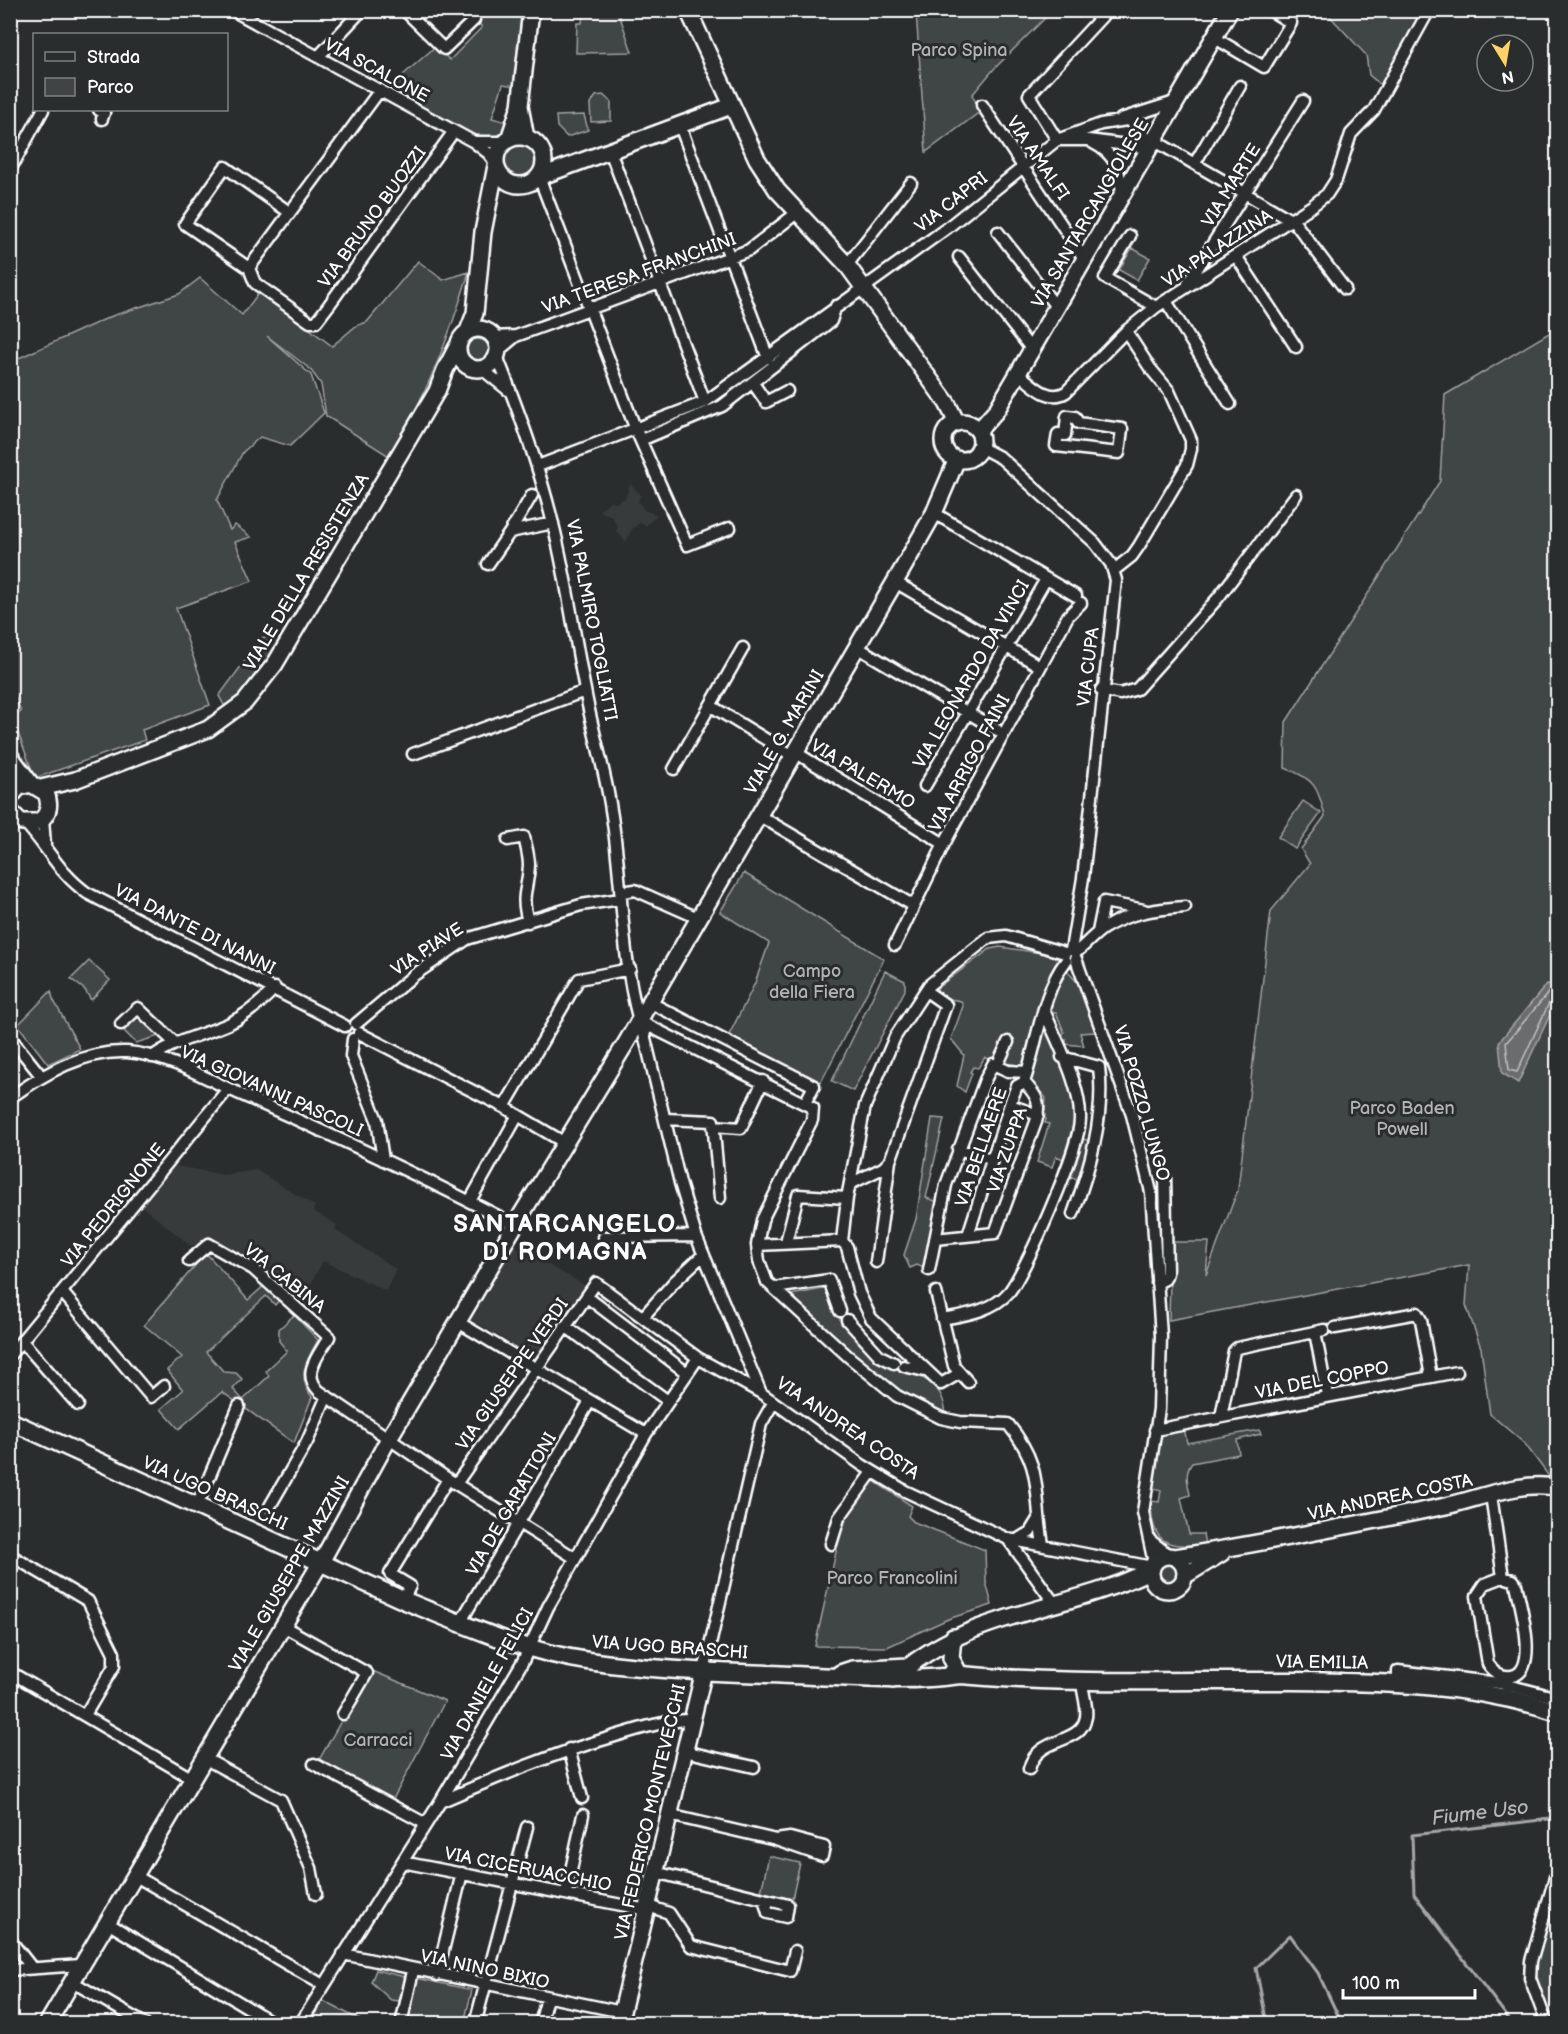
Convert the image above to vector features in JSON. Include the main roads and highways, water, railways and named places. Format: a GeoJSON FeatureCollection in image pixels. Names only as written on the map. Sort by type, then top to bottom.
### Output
{"type":"FeatureCollection","features":[{"type":"Feature","properties":{"kind":"main road","name":"VIA UGO BRASCHI"},"geometry":{"type":"LineString","coordinates":[[10,1421],[403,1600],[530,1647],[587,1661],[704,1671],[799,1675],[900,1673]]}},
{"type":"Feature","properties":{"kind":"main road","name":"VIA UGO BRASCHI"},"geometry":{"type":"LineString","coordinates":[[799,1675],[840,1672],[960,1676]]}},
{"type":"Feature","properties":{"kind":"main road","name":"VIA EMILIA"},"geometry":{"type":"LineString","coordinates":[[960,1676],[1082,1680],[1398,1683],[1447,1686],[1557,1712]]}},
{"type":"Feature","properties":{"kind":"water"},"geometry":{"type":"Polygon","coordinates":[[[1547,984],[1557,985],[1555,1004],[1518,1083],[1502,1073],[1499,1042],[1547,984]]]}},
{"type":"Feature","properties":{"kind":"waterway","name":"Fiume Uso"},"geometry":{"type":"LineString","coordinates":[[1507,2024],[1509,2019],[1414,1894],[1412,1835],[1558,1818]]}},
{"type":"Feature","properties":{"kind":"waterway","name":"Fiume Uso"},"geometry":{"type":"LineString","coordinates":[[1267,2024],[1256,1968],[1290,1935],[1318,1973],[1342,2024]]}},
{"type":"Feature","properties":{"kind":"district","name":"SANTARCANGELO DI ROMAGNA"},"geometry":{"type":"Point","coordinates":[565,1238]}},
{"type":"Feature","properties":{"kind":"park label","name":"Parco Spina"},"geometry":{"type":"Point","coordinates":[959,50]}},
{"type":"Feature","properties":{"kind":"park label","name":"Campo della Fiera"},"geometry":{"type":"Point","coordinates":[812,981]}},
{"type":"Feature","properties":{"kind":"park label","name":"Parco Baden Powell"},"geometry":{"type":"Point","coordinates":[1402,1118]}},
{"type":"Feature","properties":{"kind":"park label","name":"Parco Francolini"},"geometry":{"type":"Point","coordinates":[892,1578]}},
{"type":"Feature","properties":{"kind":"park label","name":"Carracci"},"geometry":{"type":"Point","coordinates":[378,1740]}}]}
